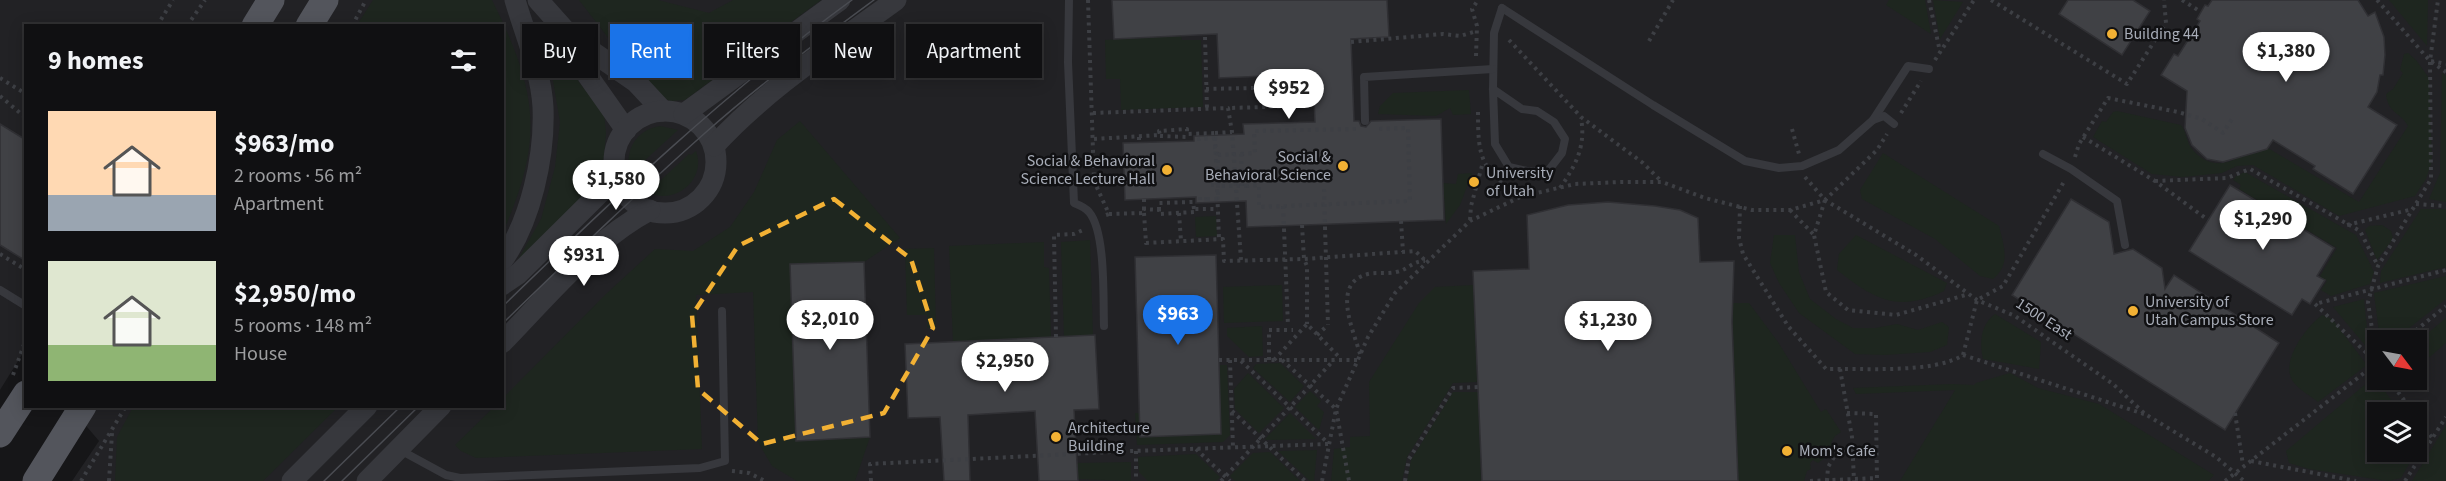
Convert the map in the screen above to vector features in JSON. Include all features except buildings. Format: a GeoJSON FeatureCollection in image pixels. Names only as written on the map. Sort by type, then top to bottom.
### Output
{"type":"FeatureCollection","features":[{"type":"Feature","properties":{"kind":"main road"},"geometry":{"type":"LineString","coordinates":[[256,24],[271,0]]}},
{"type":"Feature","properties":{"kind":"main road"},"geometry":{"type":"LineString","coordinates":[[310,24],[325,0]]}},
{"type":"Feature","properties":{"kind":"main road"},"geometry":{"type":"LineString","coordinates":[[0,434],[18,386]]}},
{"type":"Feature","properties":{"kind":"main road"},"geometry":{"type":"LineString","coordinates":[[36,481],[82,408]]}},
{"type":"Feature","properties":{"kind":"street"},"geometry":{"type":"LineString","coordinates":[[504,257],[530,204],[542,151],[543,105],[533,60],[515,0]]}},
{"type":"Feature","properties":{"kind":"street"},"geometry":{"type":"LineString","coordinates":[[538,0],[559,24]]}},
{"type":"Feature","properties":{"kind":"street"},"geometry":{"type":"LineString","coordinates":[[684,114],[840,0]]}},
{"type":"Feature","properties":{"kind":"street"},"geometry":{"type":"LineString","coordinates":[[714,146],[730,128],[787,79],[896,0]]}},
{"type":"Feature","properties":{"kind":"street"},"geometry":{"type":"LineString","coordinates":[[598,56],[636,82],[663,111]]}},
{"type":"Feature","properties":{"kind":"street"},"geometry":{"type":"LineString","coordinates":[[589,78],[626,130]]}},
{"type":"Feature","properties":{"kind":"street"},"geometry":{"type":"LineString","coordinates":[[663,111],[684,114],[702,127],[714,146],[716,164],[712,182],[702,198],[686,208],[668,212],[650,210],[631,200],[623,190],[617,176],[615,160],[618,144],[626,130],[636,120],[649,113],[663,111]]}},
{"type":"Feature","properties":{"kind":"street"},"geometry":{"type":"LineString","coordinates":[[504,284],[518,274],[617,176]]}},
{"type":"Feature","properties":{"kind":"street"},"geometry":{"type":"LineString","coordinates":[[504,341],[572,271],[625,224],[650,210]]}},
{"type":"Feature","properties":{"kind":"street"},"geometry":{"type":"LineString","coordinates":[[292,481],[365,408]]}},
{"type":"Feature","properties":{"kind":"street"},"geometry":{"type":"LineString","coordinates":[[367,481],[439,408]]}},
{"type":"Feature","properties":{"kind":"lane"},"geometry":{"type":"LineString","coordinates":[[1069,0],[1068,62],[1074,203],[1088,210],[1096,222],[1100,240],[1104,326]]}},
{"type":"Feature","properties":{"kind":"lane"},"geometry":{"type":"LineString","coordinates":[[1493,89],[1522,109],[1537,111],[1554,122],[1565,139],[1562,153],[1548,171],[1527,171],[1509,167],[1495,144],[1493,89],[1494,33],[1501,4],[1653,105],[1745,161],[1779,168],[1802,166],[1839,150],[1873,120],[1908,66],[1929,69]]}},
{"type":"Feature","properties":{"kind":"lane"},"geometry":{"type":"LineString","coordinates":[[1363,125],[1364,77],[1493,69]]}},
{"type":"Feature","properties":{"kind":"lane"},"geometry":{"type":"LineString","coordinates":[[1873,120],[1884,116],[1894,124]]}},
{"type":"Feature","properties":{"kind":"lane"},"geometry":{"type":"LineString","coordinates":[[2043,154],[2071,169],[2117,201],[2125,245]]}},
{"type":"Feature","properties":{"kind":"lane"},"geometry":{"type":"LineString","coordinates":[[0,290],[24,305]]}},
{"type":"Feature","properties":{"kind":"lane"},"geometry":{"type":"LineString","coordinates":[[399,449],[446,475],[460,478],[596,477],[700,468],[725,461],[722,311]]}},
{"type":"Feature","properties":{"kind":"path"},"geometry":{"type":"LineString","coordinates":[[158,24],[173,0]]}},
{"type":"Feature","properties":{"kind":"path"},"geometry":{"type":"LineString","coordinates":[[188,24],[205,0]]}},
{"type":"Feature","properties":{"kind":"path"},"geometry":{"type":"LineString","coordinates":[[353,24],[366,0]]}},
{"type":"Feature","properties":{"kind":"path"},"geometry":{"type":"LineString","coordinates":[[1088,0],[1094,181],[1107,215],[1159,210]]}},
{"type":"Feature","properties":{"kind":"path"},"geometry":{"type":"LineString","coordinates":[[1475,46],[1477,31],[1472,9],[1478,0]]}},
{"type":"Feature","properties":{"kind":"path"},"geometry":{"type":"LineString","coordinates":[[1648,41],[1674,0]]}},
{"type":"Feature","properties":{"kind":"path"},"geometry":{"type":"LineString","coordinates":[[1929,0],[1940,52]]}},
{"type":"Feature","properties":{"kind":"path"},"geometry":{"type":"LineString","coordinates":[[1991,0],[2127,84],[2166,23],[2164,0]]}},
{"type":"Feature","properties":{"kind":"path"},"geometry":{"type":"LineString","coordinates":[[2182,0],[2201,12]]}},
{"type":"Feature","properties":{"kind":"path"},"geometry":{"type":"LineString","coordinates":[[2377,0],[2430,61],[2446,72]]}},
{"type":"Feature","properties":{"kind":"path"},"geometry":{"type":"LineString","coordinates":[[2372,330],[2368,302],[2378,266],[2431,179],[2430,61],[2438,0]]}},
{"type":"Feature","properties":{"kind":"path"},"geometry":{"type":"LineString","coordinates":[[1351,42],[1443,34],[1460,36],[1477,31]]}},
{"type":"Feature","properties":{"kind":"path"},"geometry":{"type":"LineString","coordinates":[[1205,37],[1207,109]]}},
{"type":"Feature","properties":{"kind":"path"},"geometry":{"type":"LineString","coordinates":[[1509,40],[1581,117],[1643,163],[1662,182]]}},
{"type":"Feature","properties":{"kind":"path"},"geometry":{"type":"LineString","coordinates":[[2430,61],[2446,64]]}},
{"type":"Feature","properties":{"kind":"path"},"geometry":{"type":"LineString","coordinates":[[0,78],[24,93]]}},
{"type":"Feature","properties":{"kind":"path"},"geometry":{"type":"LineString","coordinates":[[1093,113],[1302,106],[1300,87],[1206,89]]}},
{"type":"Feature","properties":{"kind":"path"},"geometry":{"type":"LineString","coordinates":[[0,96],[24,116]]}},
{"type":"Feature","properties":{"kind":"path"},"geometry":{"type":"LineString","coordinates":[[1963,355],[1977,300],[2003,286],[2071,169],[2083,136],[2108,98],[2178,111],[2202,119],[2223,133],[2232,119]]}},
{"type":"Feature","properties":{"kind":"path"},"geometry":{"type":"LineString","coordinates":[[1228,108],[1232,132],[1241,260]]}},
{"type":"Feature","properties":{"kind":"path"},"geometry":{"type":"LineString","coordinates":[[1894,124],[1876,150],[1825,200],[1814,235],[1826,292],[1848,310],[1896,315],[1970,294]]}},
{"type":"Feature","properties":{"kind":"path"},"geometry":{"type":"LineString","coordinates":[[1215,155],[1255,153],[1254,131],[1363,125]]}},
{"type":"Feature","properties":{"kind":"path"},"geometry":{"type":"LineString","coordinates":[[1211,185],[1258,185],[1259,207],[1410,201],[1408,128],[1372,129]]}},
{"type":"Feature","properties":{"kind":"path"},"geometry":{"type":"LineString","coordinates":[[1187,129],[1188,137],[1174,140],[1160,138],[1160,135],[1160,131],[1187,129]]}},
{"type":"Feature","properties":{"kind":"path"},"geometry":{"type":"LineString","coordinates":[[1792,129],[1799,154]]}},
{"type":"Feature","properties":{"kind":"path"},"geometry":{"type":"LineString","coordinates":[[1187,134],[1232,132]]}},
{"type":"Feature","properties":{"kind":"path"},"geometry":{"type":"LineString","coordinates":[[1200,197],[1200,200],[1218,199],[1215,133]]}},
{"type":"Feature","properties":{"kind":"path"},"geometry":{"type":"LineString","coordinates":[[1094,139],[1160,135]]}},
{"type":"Feature","properties":{"kind":"path"},"geometry":{"type":"LineString","coordinates":[[1139,136],[1139,143]]}},
{"type":"Feature","properties":{"kind":"path"},"geometry":{"type":"LineString","coordinates":[[2083,136],[2155,181],[2208,220]]}},
{"type":"Feature","properties":{"kind":"path"},"geometry":{"type":"LineString","coordinates":[[1199,141],[1199,139],[1215,138],[1215,155]]}},
{"type":"Feature","properties":{"kind":"path"},"geometry":{"type":"LineString","coordinates":[[1243,154],[1244,186]]}},
{"type":"Feature","properties":{"kind":"path"},"geometry":{"type":"LineString","coordinates":[[1470,221],[1471,206],[1483,162],[1494,178],[1520,197]]}},
{"type":"Feature","properties":{"kind":"path"},"geometry":{"type":"LineString","coordinates":[[2155,181],[2227,178],[2250,169],[2360,231],[2378,266]]}},
{"type":"Feature","properties":{"kind":"path","name":"1500 East"},"geometry":{"type":"LineString","coordinates":[[1804,177],[1825,200],[1916,255],[1977,300],[2015,316],[2113,384],[2145,414],[2216,457],[2244,481]]}},
{"type":"Feature","properties":{"kind":"path"},"geometry":{"type":"LineString","coordinates":[[1322,481],[1336,409],[1368,337],[1395,292],[1470,221],[1520,197],[1575,184],[1662,182],[1706,198],[1752,210],[1790,210],[1825,200]]}},
{"type":"Feature","properties":{"kind":"path"},"geometry":{"type":"LineString","coordinates":[[1218,185],[1219,239]]}},
{"type":"Feature","properties":{"kind":"path"},"geometry":{"type":"LineString","coordinates":[[1317,335],[1328,325],[1324,189]]}},
{"type":"Feature","properties":{"kind":"path"},"geometry":{"type":"LineString","coordinates":[[1144,199],[1146,243],[1223,239],[1224,261],[1304,259],[1415,251],[1426,261]]}},
{"type":"Feature","properties":{"kind":"path"},"geometry":{"type":"LineString","coordinates":[[1194,209],[1193,202],[1177,200],[1159,203],[1159,214],[1194,212],[1194,209],[1218,209]]}},
{"type":"Feature","properties":{"kind":"path"},"geometry":{"type":"LineString","coordinates":[[1283,206],[1288,326],[1297,334]]}},
{"type":"Feature","properties":{"kind":"path"},"geometry":{"type":"LineString","coordinates":[[1740,206],[1739,238],[1743,254],[1788,326],[1826,369],[1888,369],[1944,363],[1963,355],[2145,414]]}},
{"type":"Feature","properties":{"kind":"path"},"geometry":{"type":"LineString","coordinates":[[2346,225],[2415,206],[2446,206]]}},
{"type":"Feature","properties":{"kind":"path"},"geometry":{"type":"LineString","coordinates":[[1790,210],[1814,235]]}},
{"type":"Feature","properties":{"kind":"path"},"geometry":{"type":"LineString","coordinates":[[1179,213],[1181,241]]}},
{"type":"Feature","properties":{"kind":"path"},"geometry":{"type":"LineString","coordinates":[[1401,221],[1403,252]]}},
{"type":"Feature","properties":{"kind":"path"},"geometry":{"type":"LineString","coordinates":[[1302,225],[1304,259],[1307,266],[1307,324],[1342,360]]}},
{"type":"Feature","properties":{"kind":"path"},"geometry":{"type":"LineString","coordinates":[[1056,337],[1054,235],[1074,234],[1088,227]]}},
{"type":"Feature","properties":{"kind":"path"},"geometry":{"type":"LineString","coordinates":[[0,254],[24,269]]}},
{"type":"Feature","properties":{"kind":"path"},"geometry":{"type":"LineString","coordinates":[[1360,354],[1346,304],[1346,293],[1353,282],[1369,274],[1403,271],[1416,261],[1426,261]]}},
{"type":"Feature","properties":{"kind":"path"},"geometry":{"type":"LineString","coordinates":[[2367,353],[2315,304],[2446,270]]}},
{"type":"Feature","properties":{"kind":"path"},"geometry":{"type":"LineString","coordinates":[[2416,330],[2446,306]]}},
{"type":"Feature","properties":{"kind":"path"},"geometry":{"type":"LineString","coordinates":[[1271,360],[1307,324]]}},
{"type":"Feature","properties":{"kind":"path"},"geometry":{"type":"LineString","coordinates":[[1271,360],[1269,330],[1293,330]]}},
{"type":"Feature","properties":{"kind":"path"},"geometry":{"type":"LineString","coordinates":[[18,386],[17,370],[24,346]]}},
{"type":"Feature","properties":{"kind":"path"},"geometry":{"type":"LineString","coordinates":[[1219,360],[1358,360]]}},
{"type":"Feature","properties":{"kind":"path"},"geometry":{"type":"LineString","coordinates":[[1230,360],[1233,447]]}},
{"type":"Feature","properties":{"kind":"path"},"geometry":{"type":"LineString","coordinates":[[1240,360],[1328,443]]}},
{"type":"Feature","properties":{"kind":"path"},"geometry":{"type":"LineString","coordinates":[[1282,360],[1336,409],[1349,481]]}},
{"type":"Feature","properties":{"kind":"path"},"geometry":{"type":"LineString","coordinates":[[1221,481],[1334,360]]}},
{"type":"Feature","properties":{"kind":"path"},"geometry":{"type":"LineString","coordinates":[[1840,369],[1852,450],[1854,481]]}},
{"type":"Feature","properties":{"kind":"path"},"geometry":{"type":"LineString","coordinates":[[2225,481],[2367,371]]}},
{"type":"Feature","properties":{"kind":"path"},"geometry":{"type":"LineString","coordinates":[[1405,481],[1409,459],[1453,388],[1478,387]]}},
{"type":"Feature","properties":{"kind":"path"},"geometry":{"type":"LineString","coordinates":[[81,481],[125,408]]}},
{"type":"Feature","properties":{"kind":"path"},"geometry":{"type":"LineString","coordinates":[[1232,411],[1305,481]]}},
{"type":"Feature","properties":{"kind":"path"},"geometry":{"type":"LineString","coordinates":[[1810,481],[1877,479],[1876,414],[1847,413]]}},
{"type":"Feature","properties":{"kind":"path"},"geometry":{"type":"LineString","coordinates":[[2235,413],[2243,466]]}},
{"type":"Feature","properties":{"kind":"path"},"geometry":{"type":"LineString","coordinates":[[2405,481],[2446,417]]}},
{"type":"Feature","properties":{"kind":"path"},"geometry":{"type":"LineString","coordinates":[[2427,431],[2433,439]]}},
{"type":"Feature","properties":{"kind":"path"},"geometry":{"type":"LineString","coordinates":[[109,481],[112,432]]}},
{"type":"Feature","properties":{"kind":"path"},"geometry":{"type":"LineString","coordinates":[[871,481],[870,464],[1328,443]]}},
{"type":"Feature","properties":{"kind":"path"},"geometry":{"type":"LineString","coordinates":[[1196,448],[1230,481]]}},
{"type":"Feature","properties":{"kind":"path"},"geometry":{"type":"LineString","coordinates":[[1827,481],[1828,467],[1836,454],[1852,450],[1877,452]]}},
{"type":"Feature","properties":{"kind":"path"},"geometry":{"type":"LineString","coordinates":[[1136,451],[1136,481]]}},
{"type":"Feature","properties":{"kind":"path"},"geometry":{"type":"LineString","coordinates":[[2250,460],[2356,481]]}},
{"type":"Feature","properties":{"kind":"path"},"geometry":{"type":"LineString","coordinates":[[1136,475],[1142,481]]}},
{"type":"Feature","properties":{"kind":"highlighted area"},"geometry":{"type":"Polygon","coordinates":[[[834,199],[911,259],[933,328],[884,413],[762,444],[698,389],[692,315],[738,246],[834,199]]]}},
{"type":"Feature","properties":{"kind":"shaded area","name":"University of Utah"},"geometry":{"type":"Polygon","coordinates":[[[0,0],[2446,0],[2446,481],[72,481],[99,441],[71,408],[504,408],[504,24],[24,24],[24,354],[0,390],[0,0]]]}},
{"type":"Feature","properties":{"kind":"shaded area"},"geometry":{"type":"Polygon","coordinates":[[[373,0],[492,0],[503,24],[358,24],[373,0]]]}},
{"type":"Feature","properties":{"kind":"shaded area"},"geometry":{"type":"Polygon","coordinates":[[[579,0],[658,0],[709,13],[733,0],[821,0],[788,24],[704,24],[704,78],[715,78],[685,100],[671,101],[653,96],[639,78],[692,78],[692,24],[610,24],[610,40],[579,0]]]}},
{"type":"Feature","properties":{"kind":"shaded area"},"geometry":{"type":"Polygon","coordinates":[[[1889,0],[1925,0],[1931,34],[1886,5],[1889,0]]]}},
{"type":"Feature","properties":{"kind":"shaded area"},"geometry":{"type":"Polygon","coordinates":[[[1933,0],[1963,2],[1940,39],[1933,0]]]}},
{"type":"Feature","properties":{"kind":"shaded area"},"geometry":{"type":"Polygon","coordinates":[[[2389,0],[2428,0],[2427,46],[2389,0]]]}},
{"type":"Feature","properties":{"kind":"shaded area"},"geometry":{"type":"Polygon","coordinates":[[[504,26],[519,61],[530,114],[530,141],[525,168],[504,229],[504,26]]]}},
{"type":"Feature","properties":{"kind":"shaded area"},"geometry":{"type":"Polygon","coordinates":[[[1181,36],[1182,40],[1201,40],[1203,107],[1121,110],[1120,79],[1106,79],[1105,40],[1181,36]]]}},
{"type":"Feature","properties":{"kind":"shaded area"},"geometry":{"type":"Polygon","coordinates":[[[2408,53],[2429,78],[2432,161],[2426,179],[2415,196],[2339,216],[2253,165],[2237,166],[2222,173],[2183,177],[2152,174],[2093,137],[2102,121],[2106,122],[2113,112],[2117,111],[2181,125],[2191,147],[2209,162],[2218,163],[2235,159],[2243,155],[2256,141],[2359,202],[2408,126],[2389,105],[2386,94],[2393,89],[2403,73],[2400,70],[2404,54],[2408,53]]]}},
{"type":"Feature","properties":{"kind":"shaded area"},"geometry":{"type":"Polygon","coordinates":[[[2442,73],[2446,76],[2446,202],[2429,199],[2440,173],[2442,73]]]}},
{"type":"Feature","properties":{"kind":"shaded area"},"geometry":{"type":"Polygon","coordinates":[[[552,78],[576,78],[604,114],[606,133],[599,180],[515,265],[541,219],[555,167],[560,122],[552,78]]]}},
{"type":"Feature","properties":{"kind":"shaded area"},"geometry":{"type":"Polygon","coordinates":[[[1469,90],[1471,114],[1453,115],[1450,108],[1436,116],[1378,114],[1380,106],[1393,93],[1469,90]]]}},
{"type":"Feature","properties":{"kind":"shaded area"},"geometry":{"type":"Polygon","coordinates":[[[800,121],[900,238],[864,262],[791,264],[797,441],[870,437],[855,481],[797,481],[772,466],[758,442],[753,292],[696,295],[702,449],[476,458],[461,451],[455,445],[493,408],[504,408],[504,397],[606,294],[655,249],[693,251],[730,227],[754,192],[777,140],[800,121]]]}},
{"type":"Feature","properties":{"kind":"shaded area"},"geometry":{"type":"Polygon","coordinates":[[[660,126],[678,130],[630,174],[629,157],[634,142],[644,132],[660,126]]]}},
{"type":"Feature","properties":{"kind":"shaded area"},"geometry":{"type":"Polygon","coordinates":[[[696,151],[697,172],[686,188],[668,196],[648,192],[689,154],[696,151]]]}},
{"type":"Feature","properties":{"kind":"shaded area"},"geometry":{"type":"Polygon","coordinates":[[[1883,153],[1999,226],[2005,255],[1999,274],[1993,279],[1980,276],[1935,239],[1862,199],[1860,190],[1883,153]]]}},
{"type":"Feature","properties":{"kind":"shaded area"},"geometry":{"type":"Polygon","coordinates":[[[2245,172],[2356,235],[2374,272],[2370,284],[2331,296],[2321,290],[2327,281],[2320,276],[2337,248],[2239,189],[2241,185],[2233,180],[2245,172]]]}},
{"type":"Feature","properties":{"kind":"shaded area"},"geometry":{"type":"Polygon","coordinates":[[[1472,173],[1460,205],[1446,224],[1443,183],[1456,184],[1458,174],[1472,173]]]}},
{"type":"Feature","properties":{"kind":"shaded area"},"geometry":{"type":"Polygon","coordinates":[[[2421,209],[2446,209],[2446,267],[2380,283],[2381,271],[2421,209]]]}},
{"type":"Feature","properties":{"kind":"shaded area"},"geometry":{"type":"Polygon","coordinates":[[[1216,216],[1217,236],[1196,237],[1195,217],[1216,216]]]}},
{"type":"Feature","properties":{"kind":"shaded area"},"geometry":{"type":"Polygon","coordinates":[[[2382,225],[2391,231],[2393,239],[2377,260],[2365,230],[2369,226],[2382,225]]]}},
{"type":"Feature","properties":{"kind":"shaded area"},"geometry":{"type":"Polygon","coordinates":[[[1774,235],[1795,235],[1799,272],[1810,299],[1836,319],[1853,328],[1875,328],[1897,324],[1918,330],[1942,322],[1949,327],[1947,345],[1930,352],[1855,354],[1799,313],[1779,283],[1770,263],[1774,235]]]}},
{"type":"Feature","properties":{"kind":"shaded area"},"geometry":{"type":"Polygon","coordinates":[[[1856,235],[1947,283],[1944,291],[1928,298],[1900,302],[1875,296],[1863,289],[1837,270],[1839,254],[1856,235]]]}},
{"type":"Feature","properties":{"kind":"shaded area"},"geometry":{"type":"Polygon","coordinates":[[[1090,240],[1093,335],[1064,337],[1061,242],[1090,240]]]}},
{"type":"Feature","properties":{"kind":"shaded area"},"geometry":{"type":"Polygon","coordinates":[[[1044,242],[1044,267],[1049,268],[1051,337],[953,342],[949,246],[1044,242]]]}},
{"type":"Feature","properties":{"kind":"shaded area"},"geometry":{"type":"Polygon","coordinates":[[[934,248],[936,328],[927,328],[927,315],[907,315],[905,249],[934,248]]]}},
{"type":"Feature","properties":{"kind":"shaded area"},"geometry":{"type":"Polygon","coordinates":[[[2446,276],[2446,299],[2407,330],[2379,330],[2374,293],[2446,276]]]}},
{"type":"Feature","properties":{"kind":"shaded area"},"geometry":{"type":"Polygon","coordinates":[[[1282,285],[1283,321],[1224,323],[1223,287],[1282,285]]]}},
{"type":"Feature","properties":{"kind":"shaded area"},"geometry":{"type":"Polygon","coordinates":[[[1474,285],[1477,382],[1453,383],[1407,457],[1402,481],[1331,481],[1334,449],[1350,447],[1350,437],[1370,436],[1369,382],[1419,303],[1435,287],[1474,285]]]}},
{"type":"Feature","properties":{"kind":"shaded area"},"geometry":{"type":"Polygon","coordinates":[[[2364,299],[2367,348],[2333,307],[2364,299]]]}},
{"type":"Feature","properties":{"kind":"shaded area"},"geometry":{"type":"Polygon","coordinates":[[[1732,303],[1749,303],[1778,342],[1821,412],[1826,409],[1841,432],[1835,436],[1826,457],[1818,463],[1813,460],[1810,463],[1811,469],[1807,471],[1804,481],[1738,481],[1732,303]]]}},
{"type":"Feature","properties":{"kind":"shaded area"},"geometry":{"type":"Polygon","coordinates":[[[1995,314],[2041,342],[2039,369],[1983,359],[1982,334],[1990,318],[1995,314]]]}},
{"type":"Feature","properties":{"kind":"shaded area"},"geometry":{"type":"Polygon","coordinates":[[[2322,315],[2332,319],[2367,365],[2318,402],[2295,384],[2290,376],[2289,367],[2296,347],[2308,328],[2322,315]]]}},
{"type":"Feature","properties":{"kind":"shaded area"},"geometry":{"type":"Polygon","coordinates":[[[2446,318],[2446,343],[2427,359],[2427,334],[2446,318]]]}},
{"type":"Feature","properties":{"kind":"shaded area"},"geometry":{"type":"Polygon","coordinates":[[[1262,326],[1263,356],[1249,357],[1227,336],[1227,328],[1262,326]]]}},
{"type":"Feature","properties":{"kind":"shaded area"},"geometry":{"type":"Polygon","coordinates":[[[1280,363],[1304,386],[1290,402],[1253,368],[1256,364],[1280,363]]]}},
{"type":"Feature","properties":{"kind":"shaded area"},"geometry":{"type":"Polygon","coordinates":[[[1219,365],[1227,365],[1230,435],[1223,442],[1137,445],[1135,413],[1139,413],[1140,437],[1221,434],[1219,365]]]}},
{"type":"Feature","properties":{"kind":"shaded area"},"geometry":{"type":"Polygon","coordinates":[[[1248,373],[1284,408],[1259,433],[1235,409],[1234,389],[1248,373]]]}},
{"type":"Feature","properties":{"kind":"shaded area"},"geometry":{"type":"Polygon","coordinates":[[[2010,373],[2038,388],[2099,404],[2214,475],[2208,481],[1900,481],[1955,390],[1856,394],[1853,388],[1974,385],[2010,373]]]}},
{"type":"Feature","properties":{"kind":"shaded area"},"geometry":{"type":"Polygon","coordinates":[[[2367,383],[2367,390],[2384,390],[2393,402],[2367,402],[2367,462],[2410,462],[2401,478],[2388,481],[2309,469],[2289,463],[2286,451],[2367,383]]]}},
{"type":"Feature","properties":{"kind":"shaded area"},"geometry":{"type":"Polygon","coordinates":[[[1310,391],[1321,401],[1317,406],[1324,412],[1319,430],[1295,407],[1310,391]]]}},
{"type":"Feature","properties":{"kind":"shaded area"},"geometry":{"type":"Polygon","coordinates":[[[1453,392],[1478,392],[1481,481],[1407,481],[1411,460],[1453,392]]]}},
{"type":"Feature","properties":{"kind":"shaded area"},"geometry":{"type":"Polygon","coordinates":[[[132,408],[337,408],[263,481],[115,481],[117,437],[132,408]]]}},
{"type":"Feature","properties":{"kind":"shaded area"},"geometry":{"type":"Polygon","coordinates":[[[1290,413],[1316,439],[1265,439],[1290,413]]]}},
{"type":"Feature","properties":{"kind":"shaded area"},"geometry":{"type":"Polygon","coordinates":[[[2446,425],[2446,481],[2412,481],[2424,462],[2427,462],[2427,456],[2446,425]]]}},
{"type":"Feature","properties":{"kind":"shaded area"},"geometry":{"type":"Polygon","coordinates":[[[1317,450],[1314,481],[1310,481],[1278,451],[1317,450]]]}},
{"type":"Feature","properties":{"kind":"shaded area"},"geometry":{"type":"Polygon","coordinates":[[[1270,452],[1300,481],[1235,481],[1230,476],[1253,453],[1270,452]]]}},
{"type":"Feature","properties":{"kind":"shaded area"},"geometry":{"type":"Polygon","coordinates":[[[1196,454],[1220,477],[1216,481],[1148,481],[1139,472],[1138,457],[1196,454]]]}},
{"type":"Feature","properties":{"kind":"shaded area"},"geometry":{"type":"Polygon","coordinates":[[[1131,462],[1131,481],[1078,479],[1077,463],[1131,462]]]}},
{"type":"Feature","properties":{"kind":"tram line"},"geometry":{"type":"LineString","coordinates":[[504,305],[586,226],[715,109],[805,35],[852,0]]}},
{"type":"Feature","properties":{"kind":"tram line"},"geometry":{"type":"LineString","coordinates":[[504,322],[725,115],[874,0]]}},
{"type":"Feature","properties":{"kind":"tram line"},"geometry":{"type":"LineString","coordinates":[[324,481],[399,408]]}},
{"type":"Feature","properties":{"kind":"tram line"},"geometry":{"type":"LineString","coordinates":[[342,481],[417,408]]}},
{"type":"Feature","properties":{"kind":"place","name":"Building 44"},"geometry":{"type":"Point","coordinates":[2112,34]}},
{"type":"Feature","properties":{"kind":"place","name":"Social & Behavioral Science"},"geometry":{"type":"Point","coordinates":[1343,166]}},
{"type":"Feature","properties":{"kind":"place","name":"Social & Behavioral Science Lecture Hall"},"geometry":{"type":"Point","coordinates":[1167,170]}},
{"type":"Feature","properties":{"kind":"place","name":"University of Utah"},"geometry":{"type":"Point","coordinates":[1474,182]}},
{"type":"Feature","properties":{"kind":"place","name":"University of Utah Campus Store"},"geometry":{"type":"Point","coordinates":[2133,311]}},
{"type":"Feature","properties":{"kind":"place","name":"Architecture Building"},"geometry":{"type":"Point","coordinates":[1056,437]}},
{"type":"Feature","properties":{"kind":"place","name":"Mom's Cafe"},"geometry":{"type":"Point","coordinates":[1787,451]}}]}
